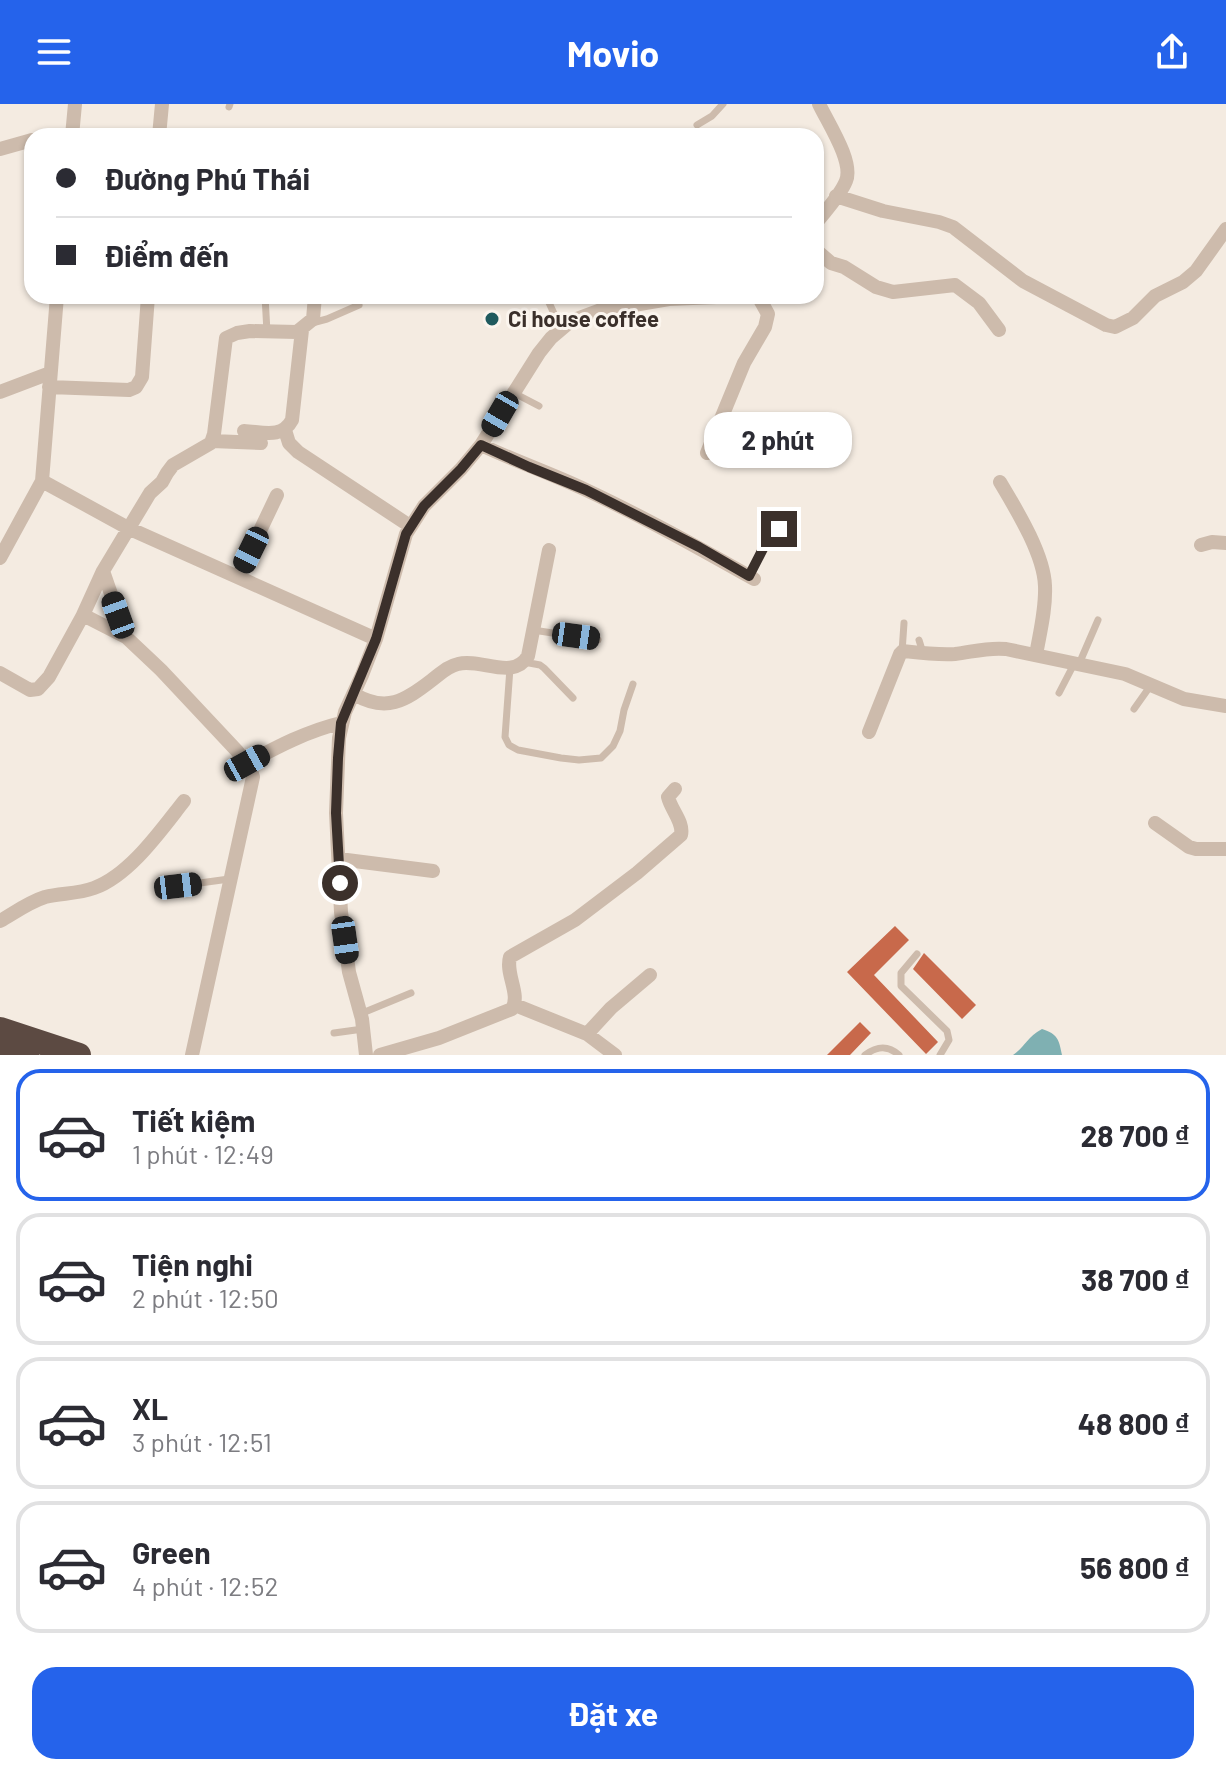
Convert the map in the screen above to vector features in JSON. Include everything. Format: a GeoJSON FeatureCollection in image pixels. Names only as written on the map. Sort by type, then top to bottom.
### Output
{"type":"FeatureCollection","features":[{"type":"Feature","properties":{"kind":"highway"},"geometry":{"type":"LineString","coordinates":[[0,1029],[79,1055]]}},
{"type":"Feature","properties":{"kind":"highway"},"geometry":{"type":"LineString","coordinates":[[0,1045],[27,1055]]}},
{"type":"Feature","properties":{"kind":"street"},"geometry":{"type":"LineString","coordinates":[[73,128],[75,104]]}},
{"type":"Feature","properties":{"kind":"street"},"geometry":{"type":"LineString","coordinates":[[160,128],[162,104]]}},
{"type":"Feature","properties":{"kind":"street"},"geometry":{"type":"LineString","coordinates":[[819,104],[847,162],[849,173],[845,184],[824,212]]}},
{"type":"Feature","properties":{"kind":"street"},"geometry":{"type":"LineString","coordinates":[[0,149],[24,142]]}},
{"type":"Feature","properties":{"kind":"street"},"geometry":{"type":"LineString","coordinates":[[836,196],[883,211],[953,227],[1023,281],[1115,327],[1140,313],[1155,296],[1183,282],[1196,271],[1226,229]]}},
{"type":"Feature","properties":{"kind":"street"},"geometry":{"type":"LineString","coordinates":[[824,257],[876,287],[893,292],[955,285],[979,303],[999,330]]}},
{"type":"Feature","properties":{"kind":"street"},"geometry":{"type":"LineString","coordinates":[[0,558],[42,481],[56,304]]}},
{"type":"Feature","properties":{"kind":"street"},"geometry":{"type":"LineString","coordinates":[[0,392],[49,380],[129,390],[136,387],[142,377],[147,304]]}},
{"type":"Feature","properties":{"kind":"street"},"geometry":{"type":"LineString","coordinates":[[0,673],[30,690],[38,689],[49,677],[103,571],[150,493],[162,482],[170,468],[206,448],[212,441],[227,337],[237,333],[297,332],[314,317],[315,304]]}},
{"type":"Feature","properties":{"kind":"street"},"geometry":{"type":"LineString","coordinates":[[366,1055],[362,1022],[349,972],[341,912],[336,797],[341,723],[376,639],[400,551],[410,526],[424,506],[481,445],[551,338],[581,316],[632,304]]}},
{"type":"Feature","properties":{"kind":"street"},"geometry":{"type":"LineString","coordinates":[[707,453],[744,363],[765,327],[768,314],[762,304]]}},
{"type":"Feature","properties":{"kind":"street"},"geometry":{"type":"LineString","coordinates":[[244,431],[281,432],[292,420],[306,327]]}},
{"type":"Feature","properties":{"kind":"street"},"geometry":{"type":"LineString","coordinates":[[285,430],[289,443],[298,452],[410,526]]}},
{"type":"Feature","properties":{"kind":"street"},"geometry":{"type":"LineString","coordinates":[[212,441],[261,443]]}},
{"type":"Feature","properties":{"kind":"street"},"geometry":{"type":"LineString","coordinates":[[481,445],[586,490],[752,578]]}},
{"type":"Feature","properties":{"kind":"street"},"geometry":{"type":"LineString","coordinates":[[42,481],[128,528],[376,639]]}},
{"type":"Feature","properties":{"kind":"street"},"geometry":{"type":"LineString","coordinates":[[1000,482],[1040,561],[1045,583],[1045,605],[1036,655]]}},
{"type":"Feature","properties":{"kind":"street"},"geometry":{"type":"LineString","coordinates":[[238,577],[277,495]]}},
{"type":"Feature","properties":{"kind":"street"},"geometry":{"type":"LineString","coordinates":[[1201,545],[1226,543]]}},
{"type":"Feature","properties":{"kind":"street"},"geometry":{"type":"LineString","coordinates":[[354,694],[368,702],[387,704],[404,700],[455,664],[517,665],[528,656],[549,550]]}},
{"type":"Feature","properties":{"kind":"street"},"geometry":{"type":"LineString","coordinates":[[103,571],[126,637]]}},
{"type":"Feature","properties":{"kind":"street"},"geometry":{"type":"LineString","coordinates":[[83,615],[126,637],[161,670],[226,738],[247,763],[253,777],[192,1055]]}},
{"type":"Feature","properties":{"kind":"street"},"geometry":{"type":"LineString","coordinates":[[869,732],[902,652],[921,647],[933,655],[991,647],[1036,655],[1125,674],[1184,699],[1226,706]]}},
{"type":"Feature","properties":{"kind":"street"},"geometry":{"type":"LineString","coordinates":[[247,763],[291,740],[341,723]]}},
{"type":"Feature","properties":{"kind":"street"},"geometry":{"type":"LineString","coordinates":[[515,1005],[509,972],[510,957],[575,920],[681,835],[684,821],[669,800],[675,789]]}},
{"type":"Feature","properties":{"kind":"street"},"geometry":{"type":"LineString","coordinates":[[0,921],[41,898],[84,891],[109,880],[136,857],[184,801]]}},
{"type":"Feature","properties":{"kind":"street"},"geometry":{"type":"LineString","coordinates":[[1155,823],[1189,847],[1226,849]]}},
{"type":"Feature","properties":{"kind":"street"},"geometry":{"type":"LineString","coordinates":[[339,859],[433,871]]}},
{"type":"Feature","properties":{"kind":"street"},"geometry":{"type":"LineString","coordinates":[[587,1034],[611,1008],[650,975]]}},
{"type":"Feature","properties":{"kind":"street"},"geometry":{"type":"LineString","coordinates":[[515,1005],[587,1034],[615,1055]]}},
{"type":"Feature","properties":{"kind":"street"},"geometry":{"type":"LineString","coordinates":[[380,1055],[439,1038],[506,1012],[515,1005]]}},
{"type":"Feature","properties":{"kind":"lane"},"geometry":{"type":"LineString","coordinates":[[697,125],[712,116],[723,104]]}},
{"type":"Feature","properties":{"kind":"lane"},"geometry":{"type":"LineString","coordinates":[[265,304],[267,332]]}},
{"type":"Feature","properties":{"kind":"lane"},"geometry":{"type":"LineString","coordinates":[[550,304],[561,329]]}},
{"type":"Feature","properties":{"kind":"lane"},"geometry":{"type":"LineString","coordinates":[[306,327],[359,305]]}},
{"type":"Feature","properties":{"kind":"lane"},"geometry":{"type":"LineString","coordinates":[[514,393],[539,406]]}},
{"type":"Feature","properties":{"kind":"lane"},"geometry":{"type":"LineString","coordinates":[[752,578],[770,536],[793,525]]}},
{"type":"Feature","properties":{"kind":"lane"},"geometry":{"type":"LineString","coordinates":[[1059,693],[1098,620]]}},
{"type":"Feature","properties":{"kind":"lane"},"geometry":{"type":"LineString","coordinates":[[902,652],[904,623]]}},
{"type":"Feature","properties":{"kind":"lane"},"geometry":{"type":"LineString","coordinates":[[533,630],[598,640]]}},
{"type":"Feature","properties":{"kind":"lane"},"geometry":{"type":"LineString","coordinates":[[573,698],[540,665],[517,665],[505,737],[507,742],[518,750],[561,758],[597,760],[613,746],[633,684]]}},
{"type":"Feature","properties":{"kind":"lane"},"geometry":{"type":"LineString","coordinates":[[1134,709],[1151,685]]}},
{"type":"Feature","properties":{"kind":"lane"},"geometry":{"type":"LineString","coordinates":[[178,886],[231,879]]}},
{"type":"Feature","properties":{"kind":"lane"},"geometry":{"type":"LineString","coordinates":[[917,954],[901,973],[901,986],[947,1031],[949,1040],[940,1055]]}},
{"type":"Feature","properties":{"kind":"lane"},"geometry":{"type":"LineString","coordinates":[[334,1033],[362,1022],[411,993]]}},
{"type":"Feature","properties":{"kind":"lane"},"geometry":{"type":"LineString","coordinates":[[865,1055],[885,1047],[899,1055]]}},
{"type":"Feature","properties":{"kind":"water"},"geometry":{"type":"Polygon","coordinates":[[[1042,1029],[1057,1038],[1062,1055],[1013,1055],[1033,1036],[1042,1029]]]}},
{"type":"Feature","properties":{"kind":"building"},"geometry":{"type":"Polygon","coordinates":[[[895,926],[909,940],[874,975],[938,1042],[926,1054],[847,972],[895,926]]]}},
{"type":"Feature","properties":{"kind":"building"},"geometry":{"type":"Polygon","coordinates":[[[924,953],[976,1005],[962,1019],[913,969],[924,953]]]}},
{"type":"Feature","properties":{"kind":"building"},"geometry":{"type":"Polygon","coordinates":[[[860,1022],[871,1033],[850,1055],[827,1055],[860,1022]]]}},
{"type":"Feature","properties":{"kind":"place","name":"Ci house coffee"},"geometry":{"type":"Point","coordinates":[492,319]}},
{"type":"Feature","properties":{"kind":"route"},"geometry":{"type":"LineString","coordinates":[[340,883],[336,813],[341,723],[376,639],[406,534],[424,506],[481,445],[586,490],[749,576],[768,539],[779,529]]}}]}
